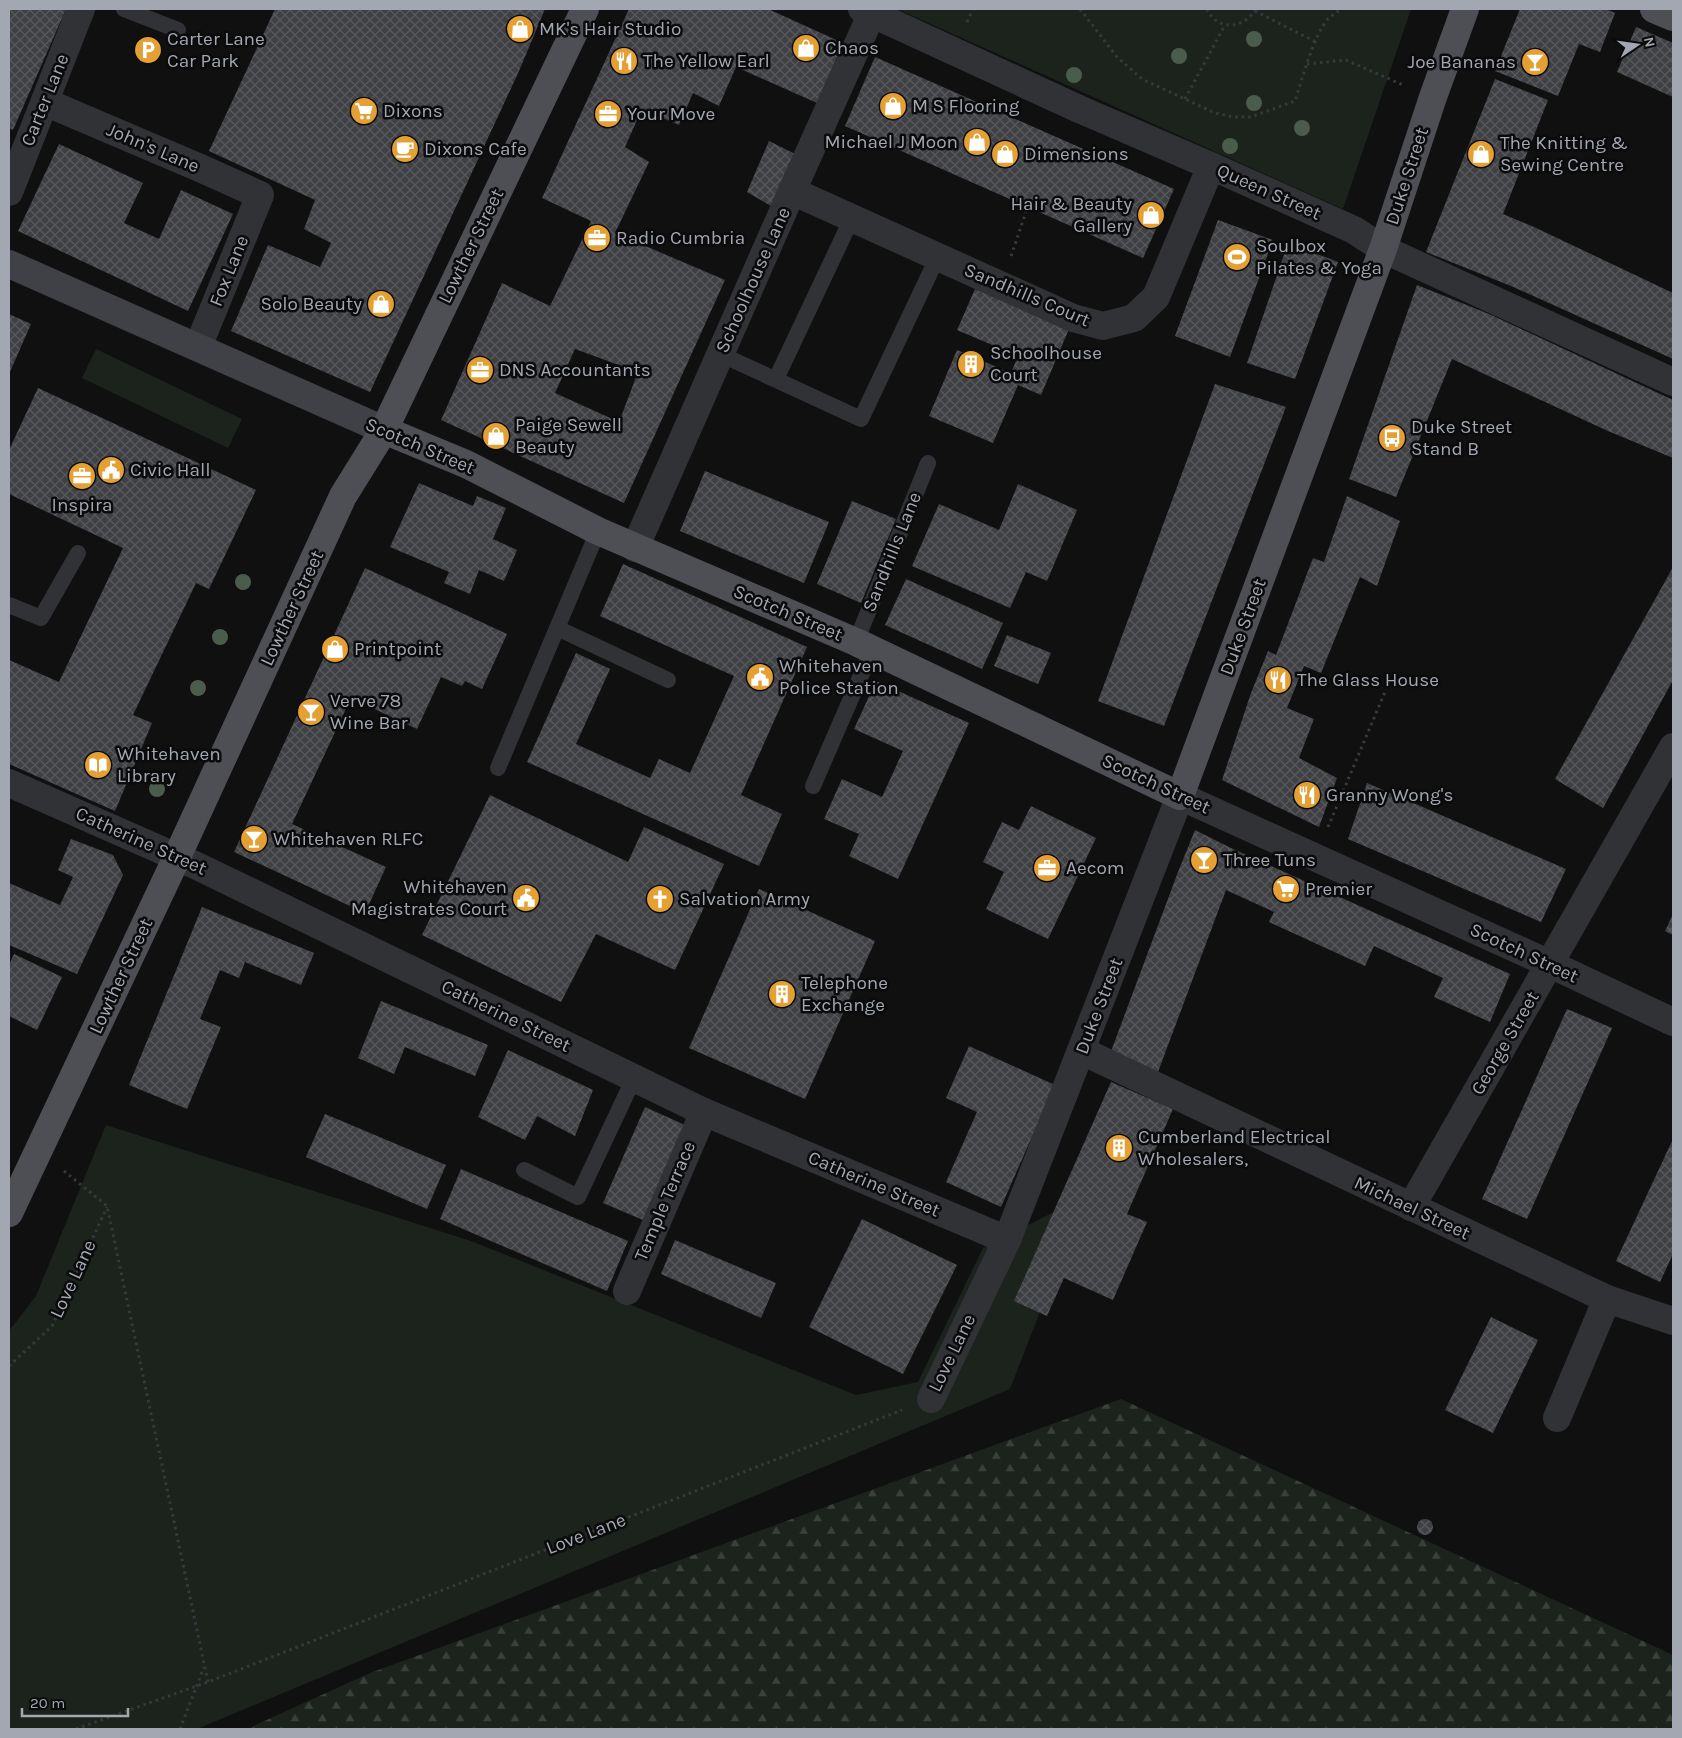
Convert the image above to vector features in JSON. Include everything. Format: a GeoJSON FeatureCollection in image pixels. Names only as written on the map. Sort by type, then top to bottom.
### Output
{"type":"FeatureCollection","features":[{"type":"Feature","properties":{"kind":"main road","name":"Lowther Street"},"geometry":{"type":"LineString","coordinates":[[9,1213],[177,857],[343,496],[384,430],[584,9]]}},
{"type":"Feature","properties":{"kind":"main road","name":"Duke Street"},"geometry":{"type":"LineString","coordinates":[[1180,796],[1383,249],[1433,97],[1465,9]]}},
{"type":"Feature","properties":{"kind":"main road"},"geometry":{"type":"LineString","coordinates":[[1654,9],[1673,17]]}},
{"type":"Feature","properties":{"kind":"main road","name":"Scotch Street"},"geometry":{"type":"LineString","coordinates":[[9,264],[384,430],[466,464],[598,531],[864,646],[1180,796]]}},
{"type":"Feature","properties":{"kind":"street","name":"Carter Lane"},"geometry":{"type":"LineString","coordinates":[[9,192],[81,9]]}},
{"type":"Feature","properties":{"kind":"street","name":"Queen Street"},"geometry":{"type":"LineString","coordinates":[[867,11],[1079,109],[1354,230],[1383,249],[1673,382]]}},
{"type":"Feature","properties":{"kind":"street","name":"Schoolhouse Lane"},"geometry":{"type":"LineString","coordinates":[[636,548],[792,191],[867,11]]}},
{"type":"Feature","properties":{"kind":"street","name":"John's Lane"},"geometry":{"type":"LineString","coordinates":[[45,102],[200,168],[260,196]]}},
{"type":"Feature","properties":{"kind":"street","name":"Sandhills Court"},"geometry":{"type":"LineString","coordinates":[[792,191],[1073,318],[1103,326],[1134,318],[1156,297],[1211,166]]}},
{"type":"Feature","properties":{"kind":"street","name":"Fox Lane"},"geometry":{"type":"LineString","coordinates":[[198,347],[260,196]]}},
{"type":"Feature","properties":{"kind":"street","name":"George Street"},"geometry":{"type":"LineString","coordinates":[[1411,1208],[1673,747]]}},
{"type":"Feature","properties":{"kind":"street","name":"Catherine Street"},"geometry":{"type":"LineString","coordinates":[[9,783],[177,857],[704,1112],[1007,1240]]}},
{"type":"Feature","properties":{"kind":"street","name":"Scotch Street"},"geometry":{"type":"LineString","coordinates":[[1180,796],[1673,1022]]}},
{"type":"Feature","properties":{"kind":"street","name":"Duke Street"},"geometry":{"type":"LineString","coordinates":[[1007,1240],[1180,796]]}},
{"type":"Feature","properties":{"kind":"street","name":"Michael Street"},"geometry":{"type":"LineString","coordinates":[[1082,1051],[1607,1299],[1673,1322]]}},
{"type":"Feature","properties":{"kind":"street","name":"Temple Terrace"},"geometry":{"type":"LineString","coordinates":[[627,1291],[704,1112]]}},
{"type":"Feature","properties":{"kind":"street","name":"Love Lane"},"geometry":{"type":"LineString","coordinates":[[931,1399],[1007,1240]]}},
{"type":"Feature","properties":{"kind":"street"},"geometry":{"type":"LineString","coordinates":[[1557,1418],[1607,1299]]}},
{"type":"Feature","properties":{"kind":"lane"},"geometry":{"type":"LineString","coordinates":[[124,9],[178,30]]}},
{"type":"Feature","properties":{"kind":"lane"},"geometry":{"type":"LineString","coordinates":[[776,379],[852,218]]}},
{"type":"Feature","properties":{"kind":"lane"},"geometry":{"type":"LineString","coordinates":[[720,354],[861,419],[938,256]]}},
{"type":"Feature","properties":{"kind":"lane","name":"Sandhills Lane"},"geometry":{"type":"LineString","coordinates":[[813,786],[928,463]]}},
{"type":"Feature","properties":{"kind":"lane"},"geometry":{"type":"LineString","coordinates":[[498,768],[598,531]]}},
{"type":"Feature","properties":{"kind":"lane"},"geometry":{"type":"LineString","coordinates":[[9,606],[41,618],[78,553]]}},
{"type":"Feature","properties":{"kind":"lane"},"geometry":{"type":"LineString","coordinates":[[557,628],[668,680]]}},
{"type":"Feature","properties":{"kind":"lane"},"geometry":{"type":"LineString","coordinates":[[524,1170],[578,1197],[634,1078]]}},
{"type":"Feature","properties":{"kind":"path"},"geometry":{"type":"LineString","coordinates":[[1080,9],[1117,57],[1142,79],[1215,114],[1234,117],[1251,117],[1295,101],[1316,42],[1328,20],[1341,9]]}},
{"type":"Feature","properties":{"kind":"path"},"geometry":{"type":"LineString","coordinates":[[1207,9],[1216,22],[1233,26],[1249,18],[1255,10],[1316,42]]}},
{"type":"Feature","properties":{"kind":"path"},"geometry":{"type":"LineString","coordinates":[[1185,99],[1225,25]]}},
{"type":"Feature","properties":{"kind":"path"},"geometry":{"type":"LineString","coordinates":[[1307,64],[1346,60],[1433,97]]}},
{"type":"Feature","properties":{"kind":"path"},"geometry":{"type":"LineString","coordinates":[[1001,285],[1028,206]]}},
{"type":"Feature","properties":{"kind":"path"},"geometry":{"type":"LineString","coordinates":[[1315,857],[1385,692]]}},
{"type":"Feature","properties":{"kind":"path"},"geometry":{"type":"LineString","coordinates":[[39,1151],[107,1206],[208,1682]]}},
{"type":"Feature","properties":{"kind":"path","name":"Love Lane"},"geometry":{"type":"LineString","coordinates":[[9,1366],[52,1326],[107,1206]]}},
{"type":"Feature","properties":{"kind":"path","name":"Love Lane"},"geometry":{"type":"LineString","coordinates":[[76,1729],[208,1682],[931,1399]]}},
{"type":"Feature","properties":{"kind":"path"},"geometry":{"type":"LineString","coordinates":[[180,1729],[204,1667]]}},
{"type":"Feature","properties":{"kind":"green space"},"geometry":{"type":"Polygon","coordinates":[[[897,9],[1411,9],[1343,209],[897,9]]]}},
{"type":"Feature","properties":{"kind":"green space"},"geometry":{"type":"Polygon","coordinates":[[[96,349],[242,419],[228,448],[82,378],[96,349]]]}},
{"type":"Feature","properties":{"kind":"green space"},"geometry":{"type":"Polygon","coordinates":[[[106,1125],[471,1241],[856,1395],[918,1382],[983,1248],[1085,1196],[1010,1389],[197,1729],[9,1729],[9,1331],[36,1296],[106,1125]]]}},
{"type":"Feature","properties":{"kind":"green space"},"geometry":{"type":"Polygon","coordinates":[[[1121,1399],[1673,1655],[1673,1729],[247,1729],[370,1673],[1121,1399]]]}},
{"type":"Feature","properties":{"kind":"building"},"geometry":{"type":"Polygon","coordinates":[[[9,9],[66,9],[13,130],[9,128],[9,9]]]}},
{"type":"Feature","properties":{"kind":"building","name":"Dixons"},"geometry":{"type":"Polygon","coordinates":[[[275,9],[545,9],[519,71],[370,392],[231,331],[268,245],[320,267],[331,243],[304,229],[315,200],[209,151],[275,9]]]}},
{"type":"Feature","properties":{"kind":"building"},"geometry":{"type":"Polygon","coordinates":[[[629,9],[768,9],[843,43],[817,103],[736,67],[719,106],[693,93],[679,125],[642,109],[625,147],[649,162],[615,233],[725,280],[624,503],[441,420],[502,283],[550,306],[591,221],[542,198],[629,9]],[[575,349],[555,393],[619,422],[638,372],[575,349]]]}},
{"type":"Feature","properties":{"kind":"building","name":"Joe Bananas"},"geometry":{"type":"Polygon","coordinates":[[[1520,9],[1605,9],[1615,13],[1600,52],[1579,44],[1558,96],[1495,71],[1520,9]]]}},
{"type":"Feature","properties":{"kind":"building"},"geometry":{"type":"Polygon","coordinates":[[[1636,27],[1673,43],[1673,97],[1617,72],[1636,27]]]}},
{"type":"Feature","properties":{"kind":"building"},"geometry":{"type":"Polygon","coordinates":[[[875,57],[1174,189],[1143,258],[845,126],[875,57]]]}},
{"type":"Feature","properties":{"kind":"building"},"geometry":{"type":"Polygon","coordinates":[[[1495,79],[1548,100],[1503,214],[1673,293],[1673,359],[1511,286],[1426,252],[1495,79]]]}},
{"type":"Feature","properties":{"kind":"building"},"geometry":{"type":"Polygon","coordinates":[[[769,141],[795,154],[771,206],[747,192],[769,141]]]}},
{"type":"Feature","properties":{"kind":"building"},"geometry":{"type":"Polygon","coordinates":[[[59,144],[143,183],[124,223],[159,239],[181,190],[233,214],[188,311],[18,231],[59,144]]]}},
{"type":"Feature","properties":{"kind":"building"},"geometry":{"type":"Polygon","coordinates":[[[1218,220],[1273,240],[1230,357],[1175,336],[1218,220]]]}},
{"type":"Feature","properties":{"kind":"building"},"geometry":{"type":"Polygon","coordinates":[[[1288,243],[1338,262],[1295,379],[1247,363],[1288,243]]]}},
{"type":"Feature","properties":{"kind":"building"},"geometry":{"type":"Polygon","coordinates":[[[1417,285],[1489,314],[1673,400],[1673,458],[1608,431],[1452,359],[1396,497],[1349,479],[1417,285]]]}},
{"type":"Feature","properties":{"kind":"building","name":"Schoolhouse Court"},"geometry":{"type":"Polygon","coordinates":[[[975,289],[1069,329],[1041,395],[1018,385],[993,443],[929,416],[957,350],[1011,373],[1018,356],[957,330],[975,289]]]}},
{"type":"Feature","properties":{"kind":"building"},"geometry":{"type":"Polygon","coordinates":[[[9,314],[31,324],[9,374],[9,314]]]}},
{"type":"Feature","properties":{"kind":"building"},"geometry":{"type":"Polygon","coordinates":[[[1215,384],[1286,407],[1164,726],[1098,701],[1215,384]]]}},
{"type":"Feature","properties":{"kind":"building"},"geometry":{"type":"Polygon","coordinates":[[[38,388],[256,490],[209,589],[196,583],[133,715],[152,723],[115,811],[9,764],[9,660],[59,682],[123,548],[9,494],[9,450],[38,388]]]}},
{"type":"Feature","properties":{"kind":"building"},"geometry":{"type":"Polygon","coordinates":[[[705,471],[829,522],[804,583],[680,531],[705,471]]]}},
{"type":"Feature","properties":{"kind":"building"},"geometry":{"type":"Polygon","coordinates":[[[419,483],[473,506],[477,496],[506,508],[493,539],[517,550],[504,581],[479,570],[470,594],[444,583],[449,572],[390,547],[419,483]]]}},
{"type":"Feature","properties":{"kind":"building"},"geometry":{"type":"Polygon","coordinates":[[[1018,484],[1077,510],[1047,581],[1026,572],[1010,608],[912,566],[939,504],[999,530],[1018,484]]]}},
{"type":"Feature","properties":{"kind":"building"},"geometry":{"type":"Polygon","coordinates":[[[1347,496],[1400,521],[1377,586],[1360,577],[1321,673],[1304,666],[1287,708],[1314,719],[1299,758],[1337,778],[1319,827],[1222,780],[1251,693],[1268,651],[1276,655],[1313,558],[1324,562],[1347,496]]]}},
{"type":"Feature","properties":{"kind":"building"},"geometry":{"type":"Polygon","coordinates":[[[852,501],[896,519],[861,603],[817,584],[852,501]]]}},
{"type":"Feature","properties":{"kind":"building"},"geometry":{"type":"Polygon","coordinates":[[[623,564],[807,647],[741,795],[782,814],[759,866],[527,762],[576,653],[610,669],[576,744],[650,778],[659,759],[690,773],[734,676],[600,616],[623,564]]]}},
{"type":"Feature","properties":{"kind":"building"},"geometry":{"type":"Polygon","coordinates":[[[1673,567],[1673,680],[1603,808],[1555,779],[1673,567]]]}},
{"type":"Feature","properties":{"kind":"building"},"geometry":{"type":"Polygon","coordinates":[[[365,568],[507,634],[482,689],[465,681],[462,686],[441,677],[417,729],[351,698],[292,824],[386,867],[365,913],[234,852],[365,568]]]}},
{"type":"Feature","properties":{"kind":"building"},"geometry":{"type":"Polygon","coordinates":[[[906,579],[1003,623],[982,669],[885,625],[906,579]]]}},
{"type":"Feature","properties":{"kind":"building"},"geometry":{"type":"Polygon","coordinates":[[[1007,635],[1051,653],[1038,684],[994,666],[1007,635]]]}},
{"type":"Feature","properties":{"kind":"building"},"geometry":{"type":"Polygon","coordinates":[[[876,681],[969,723],[898,879],[849,856],[859,834],[824,819],[842,779],[882,797],[903,751],[854,729],[876,681]]]}},
{"type":"Feature","properties":{"kind":"building"},"geometry":{"type":"Polygon","coordinates":[[[1367,783],[1566,869],[1541,922],[1348,839],[1367,783]]]}},
{"type":"Feature","properties":{"kind":"building","name":"Whitehaven Magistrates Court"},"geometry":{"type":"Polygon","coordinates":[[[490,795],[628,862],[644,827],[724,864],[675,970],[596,934],[561,1002],[422,935],[490,795]]]}},
{"type":"Feature","properties":{"kind":"building"},"geometry":{"type":"Polygon","coordinates":[[[1031,806],[1096,838],[1048,939],[986,909],[1004,872],[983,862],[1002,822],[1019,830],[1031,806]]]}},
{"type":"Feature","properties":{"kind":"building"},"geometry":{"type":"Polygon","coordinates":[[[1195,830],[1510,974],[1490,1022],[1434,997],[1443,978],[1374,946],[1365,966],[1269,922],[1274,912],[1226,890],[1158,1072],[1110,1054],[1195,830]]]}},
{"type":"Feature","properties":{"kind":"building"},"geometry":{"type":"Polygon","coordinates":[[[71,839],[113,855],[123,875],[77,974],[9,945],[9,883],[60,905],[73,877],[58,870],[71,839]]]}},
{"type":"Feature","properties":{"kind":"building","name":"Telephone Exchange"},"geometry":{"type":"Polygon","coordinates":[[[759,889],[875,941],[805,1099],[689,1048],[759,889]]]}},
{"type":"Feature","properties":{"kind":"building"},"geometry":{"type":"Polygon","coordinates":[[[202,907],[314,953],[301,985],[245,962],[239,978],[220,970],[200,1019],[221,1027],[187,1109],[129,1085],[202,907]]]}},
{"type":"Feature","properties":{"kind":"building"},"geometry":{"type":"Polygon","coordinates":[[[1673,914],[1673,935],[1665,931],[1673,914]]]}},
{"type":"Feature","properties":{"kind":"building"},"geometry":{"type":"Polygon","coordinates":[[[14,954],[62,977],[37,1030],[9,1016],[9,965],[14,954]]]}},
{"type":"Feature","properties":{"kind":"building"},"geometry":{"type":"Polygon","coordinates":[[[381,1001],[488,1045],[475,1076],[405,1047],[394,1074],[358,1058],[381,1001]]]}},
{"type":"Feature","properties":{"kind":"building"},"geometry":{"type":"Polygon","coordinates":[[[1567,1009],[1612,1028],[1527,1219],[1482,1199],[1567,1009]]]}},
{"type":"Feature","properties":{"kind":"building"},"geometry":{"type":"Polygon","coordinates":[[[969,1046],[1055,1085],[1001,1207],[946,1182],[977,1112],[946,1098],[969,1046]]]}},
{"type":"Feature","properties":{"kind":"building"},"geometry":{"type":"Polygon","coordinates":[[[508,1050],[593,1090],[575,1136],[537,1116],[525,1140],[478,1117],[508,1050]]]}},
{"type":"Feature","properties":{"kind":"building"},"geometry":{"type":"Polygon","coordinates":[[[1111,1082],[1173,1109],[1127,1214],[1147,1222],[1113,1300],[1064,1278],[1047,1316],[1014,1301],[1111,1082]]]}},
{"type":"Feature","properties":{"kind":"building"},"geometry":{"type":"Polygon","coordinates":[[[645,1107],[685,1125],[643,1220],[603,1203],[645,1107]]]}},
{"type":"Feature","properties":{"kind":"building"},"geometry":{"type":"Polygon","coordinates":[[[325,1114],[446,1165],[427,1209],[306,1157],[325,1114]]]}},
{"type":"Feature","properties":{"kind":"building"},"geometry":{"type":"Polygon","coordinates":[[[1673,1139],[1673,1254],[1660,1282],[1616,1261],[1673,1139]]]}},
{"type":"Feature","properties":{"kind":"building"},"geometry":{"type":"Polygon","coordinates":[[[461,1169],[628,1241],[607,1291],[440,1219],[461,1169]]]}},
{"type":"Feature","properties":{"kind":"building"},"geometry":{"type":"Polygon","coordinates":[[[862,1219],[957,1265],[903,1374],[809,1327],[862,1219]]]}},
{"type":"Feature","properties":{"kind":"building"},"geometry":{"type":"Polygon","coordinates":[[[675,1240],[776,1283],[761,1318],[661,1274],[675,1240]]]}},
{"type":"Feature","properties":{"kind":"building"},"geometry":{"type":"Polygon","coordinates":[[[1491,1317],[1538,1340],[1493,1433],[1445,1410],[1491,1317]]]}},
{"type":"Feature","properties":{"kind":"building"},"geometry":{"type":"Polygon","coordinates":[[[1425,1519],[1431,1521],[1433,1527],[1431,1533],[1425,1535],[1419,1533],[1417,1527],[1419,1521],[1425,1519]]]}},
{"type":"Feature","properties":{"kind":"place","name":"MK's Hair Studio"},"geometry":{"type":"Point","coordinates":[520,29]}},
{"type":"Feature","properties":{"kind":"place","name":"Chaos"},"geometry":{"type":"Point","coordinates":[806,48]}},
{"type":"Feature","properties":{"kind":"place","name":"Carter Lane Car Park"},"geometry":{"type":"Point","coordinates":[148,50]}},
{"type":"Feature","properties":{"kind":"place","name":"The Yellow Earl"},"geometry":{"type":"Point","coordinates":[624,61]}},
{"type":"Feature","properties":{"kind":"place","name":"Joe Bananas"},"geometry":{"type":"Point","coordinates":[1535,62]}},
{"type":"Feature","properties":{"kind":"place","name":"M S Flooring"},"geometry":{"type":"Point","coordinates":[893,106]}},
{"type":"Feature","properties":{"kind":"place","name":"Dixons"},"geometry":{"type":"Point","coordinates":[364,111]}},
{"type":"Feature","properties":{"kind":"place","name":"Your Move"},"geometry":{"type":"Point","coordinates":[608,114]}},
{"type":"Feature","properties":{"kind":"place","name":"Michael J Moon"},"geometry":{"type":"Point","coordinates":[977,142]}},
{"type":"Feature","properties":{"kind":"place","name":"Dixons Cafe"},"geometry":{"type":"Point","coordinates":[405,149]}},
{"type":"Feature","properties":{"kind":"place","name":"Dimensions"},"geometry":{"type":"Point","coordinates":[1005,154]}},
{"type":"Feature","properties":{"kind":"place","name":"The Knitting & Sewing Centre"},"geometry":{"type":"Point","coordinates":[1481,154]}},
{"type":"Feature","properties":{"kind":"place","name":"Hair & Beauty Gallery"},"geometry":{"type":"Point","coordinates":[1151,215]}},
{"type":"Feature","properties":{"kind":"place","name":"Radio Cumbria"},"geometry":{"type":"Point","coordinates":[597,238]}},
{"type":"Feature","properties":{"kind":"place","name":"Soulbox Pilates & Yoga"},"geometry":{"type":"Point","coordinates":[1237,257]}},
{"type":"Feature","properties":{"kind":"place","name":"Solo Beauty"},"geometry":{"type":"Point","coordinates":[381,304]}},
{"type":"Feature","properties":{"kind":"place","name":"Schoolhouse Court"},"geometry":{"type":"Point","coordinates":[971,364]}},
{"type":"Feature","properties":{"kind":"place","name":"DNS Accountants"},"geometry":{"type":"Point","coordinates":[480,370]}},
{"type":"Feature","properties":{"kind":"place","name":"Paige Sewell Beauty"},"geometry":{"type":"Point","coordinates":[496,436]}},
{"type":"Feature","properties":{"kind":"place","name":"Duke Street Stand B"},"geometry":{"type":"Point","coordinates":[1392,438]}},
{"type":"Feature","properties":{"kind":"place","name":"Civic Hall"},"geometry":{"type":"Point","coordinates":[111,470]}},
{"type":"Feature","properties":{"kind":"place","name":"Inspira"},"geometry":{"type":"Point","coordinates":[82,476]}},
{"type":"Feature","properties":{"kind":"place","name":"Printpoint"},"geometry":{"type":"Point","coordinates":[335,649]}},
{"type":"Feature","properties":{"kind":"place","name":"Whitehaven Police Station"},"geometry":{"type":"Point","coordinates":[760,677]}},
{"type":"Feature","properties":{"kind":"place","name":"The Glass House"},"geometry":{"type":"Point","coordinates":[1278,680]}},
{"type":"Feature","properties":{"kind":"place","name":"Verve 78 Wine Bar"},"geometry":{"type":"Point","coordinates":[311,712]}},
{"type":"Feature","properties":{"kind":"place","name":"Whitehaven Library"},"geometry":{"type":"Point","coordinates":[98,765]}},
{"type":"Feature","properties":{"kind":"place","name":"Granny Wong's"},"geometry":{"type":"Point","coordinates":[1307,795]}},
{"type":"Feature","properties":{"kind":"place","name":"Whitehaven RLFC"},"geometry":{"type":"Point","coordinates":[254,839]}},
{"type":"Feature","properties":{"kind":"place","name":"Three Tuns"},"geometry":{"type":"Point","coordinates":[1204,860]}},
{"type":"Feature","properties":{"kind":"place","name":"Aecom"},"geometry":{"type":"Point","coordinates":[1047,868]}},
{"type":"Feature","properties":{"kind":"place","name":"Premier"},"geometry":{"type":"Point","coordinates":[1286,889]}},
{"type":"Feature","properties":{"kind":"place","name":"Whitehaven Magistrates Court"},"geometry":{"type":"Point","coordinates":[526,898]}},
{"type":"Feature","properties":{"kind":"place","name":"Salvation Army"},"geometry":{"type":"Point","coordinates":[660,899]}},
{"type":"Feature","properties":{"kind":"place","name":"Telephone Exchange"},"geometry":{"type":"Point","coordinates":[782,994]}},
{"type":"Feature","properties":{"kind":"place","name":"Cumberland Electrical Wholesalers,"},"geometry":{"type":"Point","coordinates":[1119,1148]}}]}
